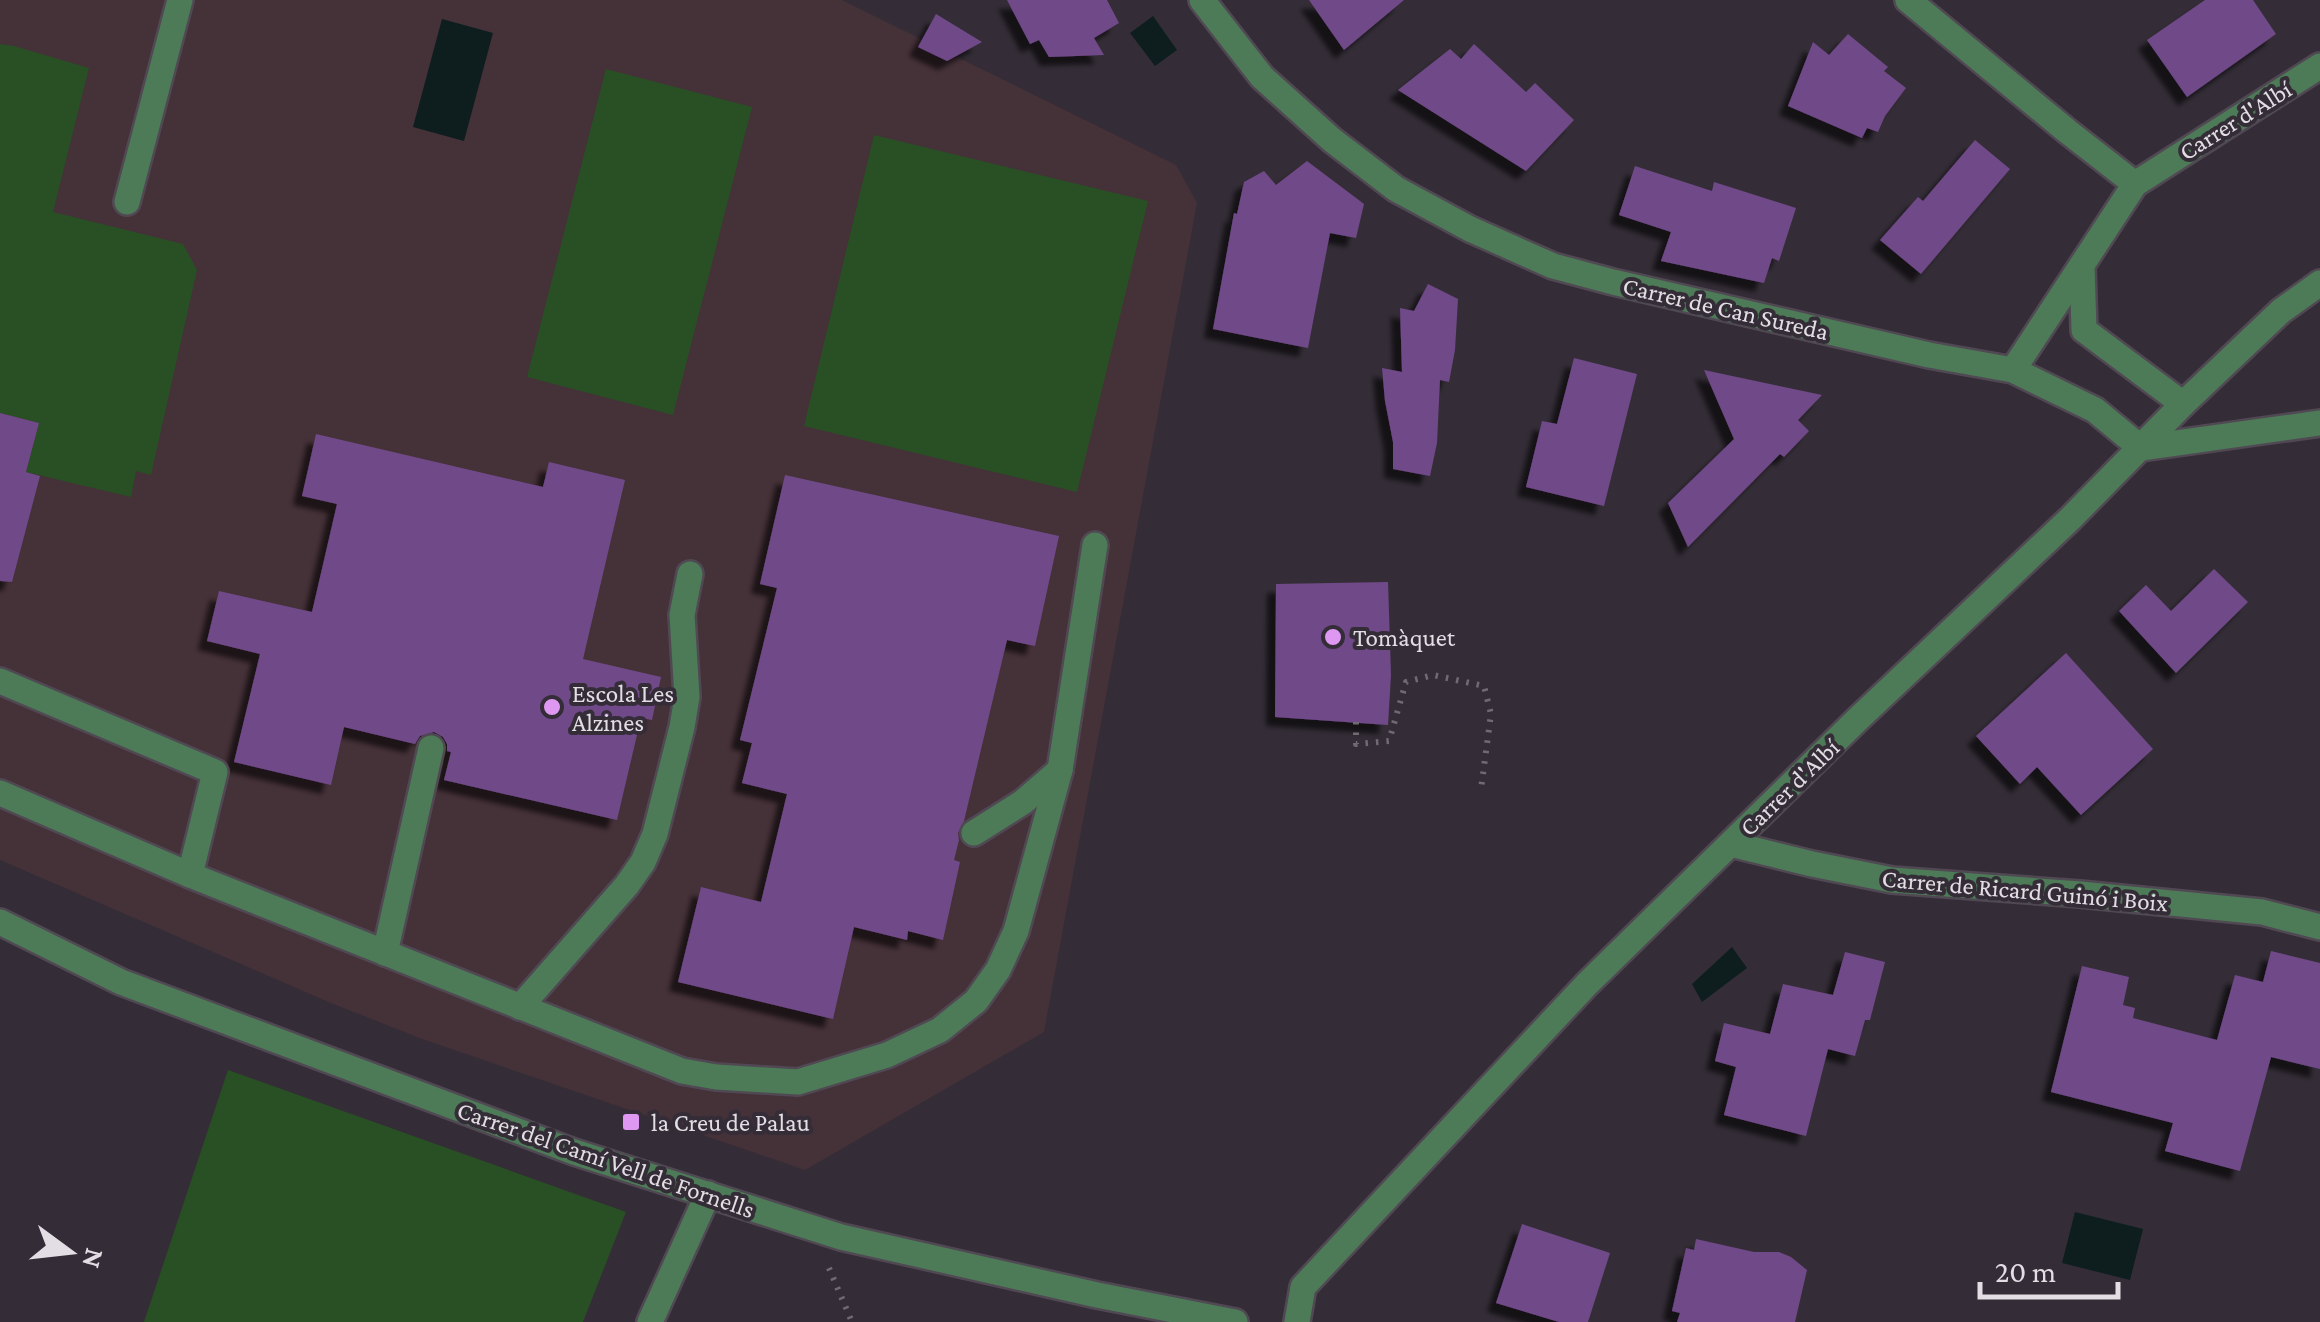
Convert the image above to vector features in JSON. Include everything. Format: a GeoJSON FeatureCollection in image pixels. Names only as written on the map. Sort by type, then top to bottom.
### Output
{"type":"FeatureCollection","features":[{"type":"Feature","properties":{"kind":"street"},"geometry":{"type":"LineString","coordinates":[[127,202],[180,0]]}},
{"type":"Feature","properties":{"kind":"street","name":"Carrer de Can Sureda"},"geometry":{"type":"LineString","coordinates":[[1202,0],[1262,77],[1332,140],[1396,188],[1470,229],[1553,266],[1612,282],[1911,351],[2013,370],[2095,410],[2141,448]]}},
{"type":"Feature","properties":{"kind":"street"},"geometry":{"type":"LineString","coordinates":[[1908,0],[2135,184]]}},
{"type":"Feature","properties":{"kind":"street","name":"Carrer d'Albí"},"geometry":{"type":"LineString","coordinates":[[2013,370],[2135,184],[2320,66]]}},
{"type":"Feature","properties":{"kind":"street"},"geometry":{"type":"LineString","coordinates":[[2082,266],[2084,330],[2182,404]]}},
{"type":"Feature","properties":{"kind":"street","name":"Carrer d'Albí"},"geometry":{"type":"LineString","coordinates":[[1297,1322],[1303,1286],[1587,984],[2070,519],[2182,404],[2281,311],[2320,283]]}},
{"type":"Feature","properties":{"kind":"street"},"geometry":{"type":"LineString","coordinates":[[2141,448],[2320,424]]}},
{"type":"Feature","properties":{"kind":"street"},"geometry":{"type":"LineString","coordinates":[[0,793],[190,875],[682,1071],[798,1082],[888,1056],[940,1030],[976,1001],[998,970],[1016,931],[1060,770],[1095,545]]}},
{"type":"Feature","properties":{"kind":"street"},"geometry":{"type":"LineString","coordinates":[[520,1006],[628,885],[655,834],[687,697],[682,615],[690,574]]}},
{"type":"Feature","properties":{"kind":"street"},"geometry":{"type":"LineString","coordinates":[[0,681],[215,772],[190,875]]}},
{"type":"Feature","properties":{"kind":"street"},"geometry":{"type":"LineString","coordinates":[[385,953],[431,748]]}},
{"type":"Feature","properties":{"kind":"street"},"geometry":{"type":"LineString","coordinates":[[974,834],[1023,802],[1060,770]]}},
{"type":"Feature","properties":{"kind":"street","name":"Carrer de Ricard Guinó i Boix"},"geometry":{"type":"LineString","coordinates":[[1731,844],[1892,880],[2262,912],[2320,927]]}},
{"type":"Feature","properties":{"kind":"street","name":"Carrer del Camí Vell de Fornells"},"geometry":{"type":"LineString","coordinates":[[0,922],[121,982],[574,1152],[841,1237],[1235,1322]]}},
{"type":"Feature","properties":{"kind":"street"},"geometry":{"type":"LineString","coordinates":[[650,1322],[708,1194]]}},
{"type":"Feature","properties":{"kind":"path"},"geometry":{"type":"LineString","coordinates":[[1356,722],[1356,744],[1389,741],[1406,682],[1433,674],[1484,686],[1491,714],[1481,789]]}},
{"type":"Feature","properties":{"kind":"path"},"geometry":{"type":"LineString","coordinates":[[834,1278],[852,1322]]}},
{"type":"Feature","properties":{"kind":"shaded area","name":"Escola Les Alzines"},"geometry":{"type":"Polygon","coordinates":[[[0,0],[842,0],[1176,165],[1197,203],[1044,1032],[805,1170],[422,1039],[0,860],[0,0]]]}},
{"type":"Feature","properties":{"kind":"shaded area"},"geometry":{"type":"Polygon","coordinates":[[[1153,16],[1177,50],[1155,66],[1130,33],[1153,16]]]}},
{"type":"Feature","properties":{"kind":"shaded area"},"geometry":{"type":"Polygon","coordinates":[[[442,19],[493,33],[464,141],[413,127],[442,19]]]}},
{"type":"Feature","properties":{"kind":"shaded area"},"geometry":{"type":"Polygon","coordinates":[[[1732,947],[1747,968],[1702,1002],[1692,984],[1732,947]]]}},
{"type":"Feature","properties":{"kind":"shaded area"},"geometry":{"type":"Polygon","coordinates":[[[2075,1212],[2143,1229],[2130,1280],[2062,1263],[2075,1212]]]}},
{"type":"Feature","properties":{"kind":"green space"},"geometry":{"type":"Polygon","coordinates":[[[0,44],[89,68],[53,212],[183,244],[197,270],[151,475],[136,471],[131,497],[26,472],[39,423],[0,413],[0,44]]]}},
{"type":"Feature","properties":{"kind":"green space"},"geometry":{"type":"Polygon","coordinates":[[[606,69],[752,107],[673,415],[527,377],[606,69]]]}},
{"type":"Feature","properties":{"kind":"green space"},"geometry":{"type":"Polygon","coordinates":[[[874,135],[1148,201],[1077,492],[804,426],[874,135]]]}},
{"type":"Feature","properties":{"kind":"green space"},"geometry":{"type":"Polygon","coordinates":[[[228,1070],[626,1212],[583,1322],[144,1322],[228,1070]]]}},
{"type":"Feature","properties":{"kind":"building"},"geometry":{"type":"Polygon","coordinates":[[[1007,0],[1107,0],[1119,23],[1094,38],[1104,55],[1049,57],[1039,40],[1030,44],[1007,0]]]}},
{"type":"Feature","properties":{"kind":"building"},"geometry":{"type":"Polygon","coordinates":[[[1309,0],[1404,0],[1344,50],[1309,0]]]}},
{"type":"Feature","properties":{"kind":"building"},"geometry":{"type":"Polygon","coordinates":[[[2205,0],[2253,0],[2276,34],[2187,97],[2147,40],[2205,0]]]}},
{"type":"Feature","properties":{"kind":"building"},"geometry":{"type":"Polygon","coordinates":[[[936,14],[982,42],[947,61],[918,47],[936,14]]]}},
{"type":"Feature","properties":{"kind":"building"},"geometry":{"type":"Polygon","coordinates":[[[1848,34],[1888,67],[1884,71],[1906,88],[1878,132],[1867,128],[1862,138],[1788,106],[1813,42],[1829,55],[1848,34]]]}},
{"type":"Feature","properties":{"kind":"building"},"geometry":{"type":"Polygon","coordinates":[[[1474,44],[1526,92],[1535,83],[1574,120],[1526,171],[1398,90],[1450,49],[1461,59],[1474,44]]]}},
{"type":"Feature","properties":{"kind":"building"},"geometry":{"type":"Polygon","coordinates":[[[1975,140],[2010,169],[1921,274],[1880,240],[1918,197],[1923,201],[1975,140]]]}},
{"type":"Feature","properties":{"kind":"building"},"geometry":{"type":"Polygon","coordinates":[[[1307,161],[1364,204],[1356,238],[1330,233],[1308,348],[1213,329],[1234,213],[1237,214],[1244,182],[1264,171],[1276,185],[1307,161]]]}},
{"type":"Feature","properties":{"kind":"building"},"geometry":{"type":"Polygon","coordinates":[[[1635,166],[1712,191],[1714,182],[1796,208],[1779,261],[1772,258],[1764,283],[1661,261],[1671,232],[1619,215],[1635,166]]]}},
{"type":"Feature","properties":{"kind":"building"},"geometry":{"type":"Polygon","coordinates":[[[1428,284],[1458,299],[1449,382],[1440,380],[1437,443],[1430,476],[1393,469],[1382,368],[1402,372],[1400,308],[1414,311],[1428,284]]]}},
{"type":"Feature","properties":{"kind":"building"},"geometry":{"type":"Polygon","coordinates":[[[1574,358],[1637,374],[1604,506],[1526,487],[1542,421],[1557,424],[1574,358]]]}},
{"type":"Feature","properties":{"kind":"building"},"geometry":{"type":"Polygon","coordinates":[[[1704,370],[1822,395],[1798,420],[1809,431],[1784,457],[1780,454],[1688,547],[1668,503],[1734,439],[1704,370]]]}},
{"type":"Feature","properties":{"kind":"building"},"geometry":{"type":"Polygon","coordinates":[[[0,413],[39,423],[26,472],[40,476],[12,582],[0,581],[0,413]]]}},
{"type":"Feature","properties":{"kind":"building"},"geometry":{"type":"Polygon","coordinates":[[[316,434],[543,487],[549,462],[625,480],[583,659],[661,677],[652,720],[641,718],[617,820],[444,780],[451,752],[447,751],[443,737],[434,732],[420,736],[415,744],[344,727],[331,785],[234,762],[260,654],[207,641],[219,591],[312,612],[337,504],[302,496],[316,434]]]}},
{"type":"Feature","properties":{"kind":"building"},"geometry":{"type":"Polygon","coordinates":[[[785,475],[1059,536],[1035,646],[1007,640],[958,833],[954,860],[960,862],[943,940],[908,931],[907,940],[854,927],[833,1019],[678,982],[701,887],[761,902],[787,794],[742,783],[752,743],[740,740],[777,588],[760,584],[785,475]]]}},
{"type":"Feature","properties":{"kind":"building"},"geometry":{"type":"Polygon","coordinates":[[[2214,569],[2248,602],[2176,673],[2119,611],[2146,585],[2171,611],[2214,569]]]}},
{"type":"Feature","properties":{"kind":"building","name":"Tomàquet"},"geometry":{"type":"Polygon","coordinates":[[[1388,582],[1388,725],[1275,717],[1276,584],[1388,582]]]}},
{"type":"Feature","properties":{"kind":"building"},"geometry":{"type":"Polygon","coordinates":[[[2066,653],[2153,749],[2081,815],[2037,767],[2020,784],[1976,736],[2066,653]]]}},
{"type":"Feature","properties":{"kind":"building"},"geometry":{"type":"Polygon","coordinates":[[[2271,951],[2320,963],[2320,1069],[2271,1057],[2240,1171],[2165,1151],[2173,1123],[2051,1092],[2082,966],[2129,977],[2123,1005],[2135,1008],[2133,1018],[2217,1040],[2235,975],[2263,982],[2271,951]]]}},
{"type":"Feature","properties":{"kind":"building"},"geometry":{"type":"Polygon","coordinates":[[[1845,952],[1885,962],[1870,1020],[1865,1020],[1855,1056],[1828,1049],[1806,1136],[1724,1115],[1736,1067],[1715,1061],[1724,1023],[1770,1034],[1783,984],[1833,995],[1845,952]]]}},
{"type":"Feature","properties":{"kind":"building"},"geometry":{"type":"Polygon","coordinates":[[[1522,1224],[1610,1253],[1588,1322],[1559,1322],[1496,1303],[1522,1224]]]}},
{"type":"Feature","properties":{"kind":"building"},"geometry":{"type":"Polygon","coordinates":[[[1696,1239],[1754,1252],[1779,1252],[1807,1270],[1795,1322],[1677,1322],[1680,1313],[1672,1311],[1686,1248],[1694,1250],[1696,1239]]]}},
{"type":"Feature","properties":{"kind":"place","name":"Tomàquet"},"geometry":{"type":"Point","coordinates":[1333,637]}},
{"type":"Feature","properties":{"kind":"place","name":"Escola Les Alzines"},"geometry":{"type":"Point","coordinates":[552,707]}},
{"type":"Feature","properties":{"kind":"place","name":"la Creu de Palau"},"geometry":{"type":"Point","coordinates":[631,1122]}}]}
